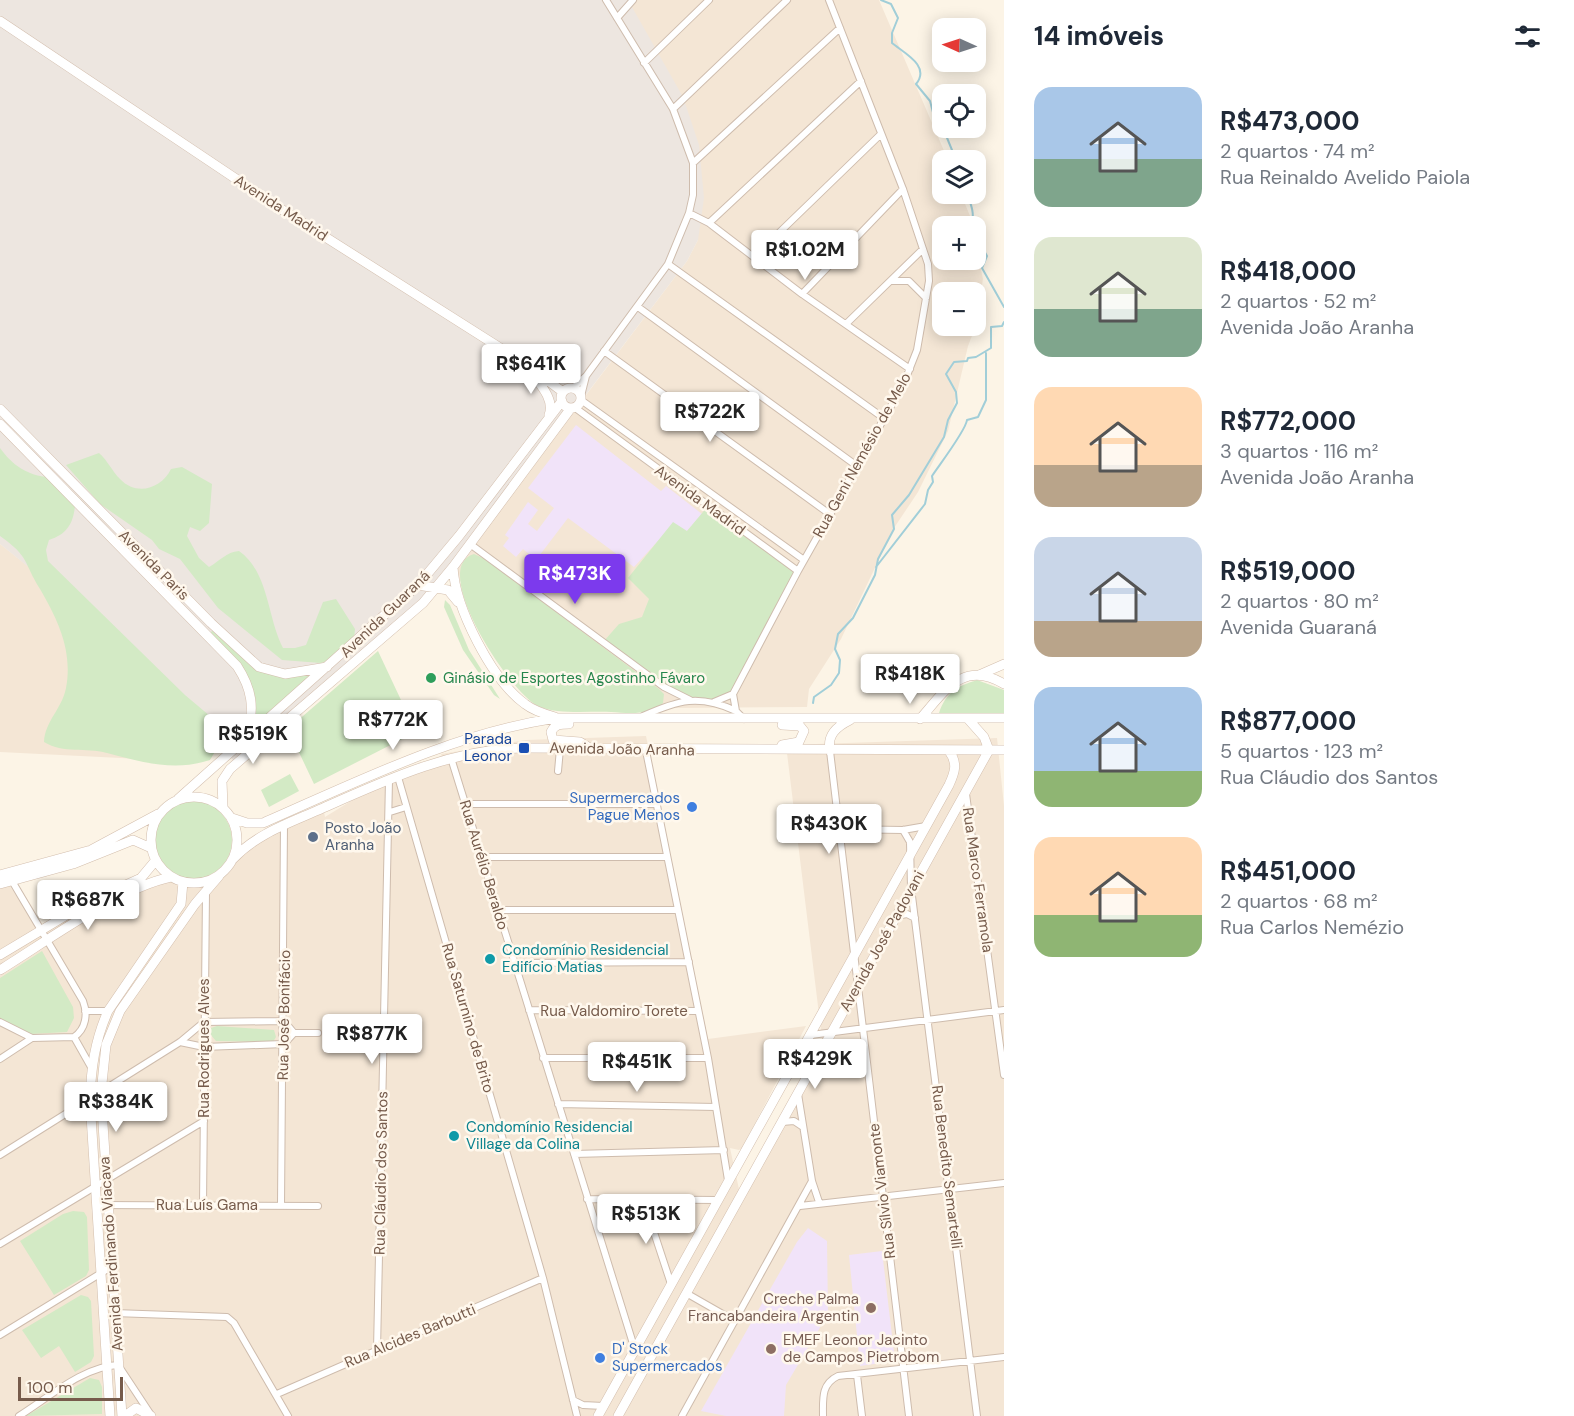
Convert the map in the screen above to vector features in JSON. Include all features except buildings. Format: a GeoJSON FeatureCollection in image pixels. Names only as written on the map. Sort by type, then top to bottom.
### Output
{"type":"FeatureCollection","features":[{"type":"Feature","properties":{"kind":"street","name":"Avenida Guaraná"},"geometry":{"type":"LineString","coordinates":[[573,388],[586,376],[668,264],[689,213],[693,195],[693,164],[673,109],[606,0]]}},
{"type":"Feature","properties":{"kind":"street"},"geometry":{"type":"LineString","coordinates":[[617,18],[633,0]]}},
{"type":"Feature","properties":{"kind":"street"},"geometry":{"type":"LineString","coordinates":[[644,63],[709,0]]}},
{"type":"Feature","properties":{"kind":"street"},"geometry":{"type":"LineString","coordinates":[[673,109],[787,0]]}},
{"type":"Feature","properties":{"kind":"street","name":"Rua Geni Nemésio de Melo"},"geometry":{"type":"LineString","coordinates":[[733,694],[804,560],[885,419],[910,369],[917,350],[926,298],[929,273],[923,249],[903,189],[829,0]]}},
{"type":"Feature","properties":{"kind":"street","name":"Avenida Madrid"},"geometry":{"type":"LineString","coordinates":[[0,21],[278,207],[524,363],[562,397],[577,403],[804,560]]}},
{"type":"Feature","properties":{"kind":"street"},"geometry":{"type":"LineString","coordinates":[[693,164],[840,28]]}},
{"type":"Feature","properties":{"kind":"street"},"geometry":{"type":"LineString","coordinates":[[709,223],[861,81]]}},
{"type":"Feature","properties":{"kind":"street"},"geometry":{"type":"LineString","coordinates":[[755,256],[881,134]]}},
{"type":"Feature","properties":{"kind":"street"},"geometry":{"type":"LineString","coordinates":[[802,294],[903,189]]}},
{"type":"Feature","properties":{"kind":"street"},"geometry":{"type":"LineString","coordinates":[[689,213],[709,223],[802,294],[910,369]]}},
{"type":"Feature","properties":{"kind":"street"},"geometry":{"type":"LineString","coordinates":[[846,324],[923,249]]}},
{"type":"Feature","properties":{"kind":"street"},"geometry":{"type":"LineString","coordinates":[[668,264],[885,419]]}},
{"type":"Feature","properties":{"kind":"street"},"geometry":{"type":"LineString","coordinates":[[891,281],[909,281],[926,298]]}},
{"type":"Feature","properties":{"kind":"street"},"geometry":{"type":"LineString","coordinates":[[638,307],[857,466]]}},
{"type":"Feature","properties":{"kind":"street"},"geometry":{"type":"LineString","coordinates":[[604,351],[831,515]]}},
{"type":"Feature","properties":{"kind":"street"},"geometry":{"type":"LineString","coordinates":[[524,363],[551,406],[542,428]]}},
{"type":"Feature","properties":{"kind":"street","name":"Avenida Guaraná"},"geometry":{"type":"LineString","coordinates":[[223,807],[222,781],[230,769],[417,609],[438,586],[577,403],[586,376]]}},
{"type":"Feature","properties":{"kind":"street"},"geometry":{"type":"LineString","coordinates":[[562,397],[573,388],[577,403]]}},
{"type":"Feature","properties":{"kind":"street","name":"Avenida Guaraná"},"geometry":{"type":"LineString","coordinates":[[178,799],[247,735],[329,666],[418,585],[459,536],[542,428],[562,397]]}},
{"type":"Feature","properties":{"kind":"street","name":"Avenida Madrid"},"geometry":{"type":"LineString","coordinates":[[577,403],[798,572]]}},
{"type":"Feature","properties":{"kind":"street","name":"Avenida Paris"},"geometry":{"type":"LineString","coordinates":[[0,409],[211,623],[259,667],[285,674],[329,666]]}},
{"type":"Feature","properties":{"kind":"street","name":"Avenida Paris"},"geometry":{"type":"LineString","coordinates":[[0,424],[237,666],[252,695],[252,714],[247,735]]}},
{"type":"Feature","properties":{"kind":"street"},"geometry":{"type":"LineString","coordinates":[[18,443],[25,435]]}},
{"type":"Feature","properties":{"kind":"street"},"geometry":{"type":"LineString","coordinates":[[470,544],[664,687],[690,700]]}},
{"type":"Feature","properties":{"kind":"street"},"geometry":{"type":"LineString","coordinates":[[453,567],[463,608],[474,638],[518,698],[536,711],[557,718]]}},
{"type":"Feature","properties":{"kind":"street"},"geometry":{"type":"LineString","coordinates":[[418,585],[438,586],[448,590],[463,608]]}},
{"type":"Feature","properties":{"kind":"street"},"geometry":{"type":"LineString","coordinates":[[977,676],[1004,664]]}},
{"type":"Feature","properties":{"kind":"street"},"geometry":{"type":"LineString","coordinates":[[920,719],[947,686],[969,676],[1004,684]]}},
{"type":"Feature","properties":{"kind":"street"},"geometry":{"type":"LineString","coordinates":[[664,687],[670,704]]}},
{"type":"Feature","properties":{"kind":"street"},"geometry":{"type":"LineString","coordinates":[[714,702],[733,694],[736,711]]}},
{"type":"Feature","properties":{"kind":"street"},"geometry":{"type":"LineString","coordinates":[[637,719],[670,704],[690,700],[714,702],[736,711],[744,719]]}},
{"type":"Feature","properties":{"kind":"street"},"geometry":{"type":"LineString","coordinates":[[594,750],[580,742],[553,740],[551,732],[559,724],[600,723],[609,717]]}},
{"type":"Feature","properties":{"kind":"street","name":"Avenida João Aranha"},"geometry":{"type":"LineString","coordinates":[[232,818],[247,823],[263,823],[415,757],[500,730],[557,718],[766,720],[1004,718]]}},
{"type":"Feature","properties":{"kind":"street"},"geometry":{"type":"LineString","coordinates":[[968,718],[984,737],[989,750]]}},
{"type":"Feature","properties":{"kind":"street"},"geometry":{"type":"LineString","coordinates":[[830,751],[829,741],[833,732],[852,719]]}},
{"type":"Feature","properties":{"kind":"street"},"geometry":{"type":"LineString","coordinates":[[739,750],[748,745],[792,745],[802,739],[804,731],[800,726],[775,724],[766,720]]}},
{"type":"Feature","properties":{"kind":"street","name":"Avenida João Aranha"},"geometry":{"type":"LineString","coordinates":[[232,860],[257,838],[284,824],[394,779],[415,768],[501,749],[1004,750]]}},
{"type":"Feature","properties":{"kind":"street"},"geometry":{"type":"LineString","coordinates":[[558,771],[560,749]]}},
{"type":"Feature","properties":{"kind":"street","name":"Avenida José Padovani"},"geometry":{"type":"LineString","coordinates":[[598,1416],[949,785],[956,767],[955,758],[949,750]]}},
{"type":"Feature","properties":{"kind":"street","name":"Avenida José Padovani"},"geometry":{"type":"LineString","coordinates":[[618,1416],[989,750]]}},
{"type":"Feature","properties":{"kind":"street"},"geometry":{"type":"LineString","coordinates":[[646,751],[708,1059],[728,1182]]}},
{"type":"Feature","properties":{"kind":"street","name":"Rua Sílvio Viamonte"},"geometry":{"type":"LineString","coordinates":[[830,751],[909,1416]]}},
{"type":"Feature","properties":{"kind":"street","name":"Rua Aurélio Beraldo"},"geometry":{"type":"LineString","coordinates":[[451,759],[635,1350]]}},
{"type":"Feature","properties":{"kind":"street","name":"Rua Saturnino de Brito"},"geometry":{"type":"LineString","coordinates":[[394,779],[406,807],[543,1278],[576,1416]]}},
{"type":"Feature","properties":{"kind":"street","name":"Rua Cláudio dos Santos"},"geometry":{"type":"LineString","coordinates":[[377,1350],[390,812],[394,779]]}},
{"type":"Feature","properties":{"kind":"street"},"geometry":{"type":"LineString","coordinates":[[949,785],[960,781],[964,783],[966,792]]}},
{"type":"Feature","properties":{"kind":"street","name":"Rua Marco Ferramola"},"geometry":{"type":"LineString","coordinates":[[966,792],[1000,1010],[1004,1075]]}},
{"type":"Feature","properties":{"kind":"street"},"geometry":{"type":"LineString","coordinates":[[0,875],[92,850],[160,813],[178,799],[202,797],[223,807],[232,818],[237,843],[232,860],[219,876],[202,883],[183,882],[171,877],[156,860],[151,848],[151,835],[160,813]]}},
{"type":"Feature","properties":{"kind":"street"},"geometry":{"type":"LineString","coordinates":[[465,804],[656,804]]}},
{"type":"Feature","properties":{"kind":"street"},"geometry":{"type":"LineString","coordinates":[[390,812],[406,807]]}},
{"type":"Feature","properties":{"kind":"street","name":"Rua José Bonifácio"},"geometry":{"type":"LineString","coordinates":[[281,1206],[284,824]]}},
{"type":"Feature","properties":{"kind":"street"},"geometry":{"type":"LineString","coordinates":[[838,829],[903,830],[926,826]]}},
{"type":"Feature","properties":{"kind":"street","name":"Rua Benedito Semartelli"},"geometry":{"type":"LineString","coordinates":[[903,830],[910,842],[911,888],[951,1189],[977,1416]]}},
{"type":"Feature","properties":{"kind":"street"},"geometry":{"type":"LineString","coordinates":[[0,884],[73,864],[134,840],[151,848]]}},
{"type":"Feature","properties":{"kind":"street"},"geometry":{"type":"LineString","coordinates":[[481,857],[667,857]]}},
{"type":"Feature","properties":{"kind":"street"},"geometry":{"type":"LineString","coordinates":[[0,956],[90,901],[141,878],[156,860]]}},
{"type":"Feature","properties":{"kind":"street","name":"Avenida Ferdinando Viacava"},"geometry":{"type":"LineString","coordinates":[[123,1416],[105,1180],[102,1065],[112,1027],[206,890],[219,876]]}},
{"type":"Feature","properties":{"kind":"street"},"geometry":{"type":"LineString","coordinates":[[0,970],[47,940],[145,885],[171,877]]}},
{"type":"Feature","properties":{"kind":"street"},"geometry":{"type":"LineString","coordinates":[[0,1022],[32,1038],[74,1037],[84,1026],[85,1011],[79,992],[12,881]]}},
{"type":"Feature","properties":{"kind":"street","name":"Avenida Ferdinando Viacava"},"geometry":{"type":"LineString","coordinates":[[110,1416],[90,1100],[91,1067],[100,1030],[108,1011],[181,904],[183,882]]}},
{"type":"Feature","properties":{"kind":"street","name":"Rua Rodrigues Alves"},"geometry":{"type":"LineString","coordinates":[[203,1206],[206,890]]}},
{"type":"Feature","properties":{"kind":"street"},"geometry":{"type":"LineString","coordinates":[[498,910],[678,910]]}},
{"type":"Feature","properties":{"kind":"street"},"geometry":{"type":"LineString","coordinates":[[896,916],[907,914],[915,918]]}},
{"type":"Feature","properties":{"kind":"street"},"geometry":{"type":"LineString","coordinates":[[514,963],[689,962]]}},
{"type":"Feature","properties":{"kind":"street","name":"Rua Valdomiro Torete"},"geometry":{"type":"LineString","coordinates":[[529,1010],[698,1011]]}},
{"type":"Feature","properties":{"kind":"street"},"geometry":{"type":"LineString","coordinates":[[811,1035],[928,1022],[1000,1010]]}},
{"type":"Feature","properties":{"kind":"street"},"geometry":{"type":"LineString","coordinates":[[85,1011],[108,1011]]}},
{"type":"Feature","properties":{"kind":"street"},"geometry":{"type":"LineString","coordinates":[[0,1155],[180,1042],[204,1022],[284,1021],[294,1033]]}},
{"type":"Feature","properties":{"kind":"street"},"geometry":{"type":"LineString","coordinates":[[180,1042],[204,1047],[284,1044],[294,1033],[318,1033]]}},
{"type":"Feature","properties":{"kind":"street"},"geometry":{"type":"LineString","coordinates":[[74,1037],[91,1067]]}},
{"type":"Feature","properties":{"kind":"street"},"geometry":{"type":"LineString","coordinates":[[0,1059],[32,1038]]}},
{"type":"Feature","properties":{"kind":"street"},"geometry":{"type":"LineString","coordinates":[[543,1058],[708,1059]]}},
{"type":"Feature","properties":{"kind":"street"},"geometry":{"type":"LineString","coordinates":[[798,1094],[812,1180],[819,1202]]}},
{"type":"Feature","properties":{"kind":"street"},"geometry":{"type":"LineString","coordinates":[[558,1104],[717,1107]]}},
{"type":"Feature","properties":{"kind":"street"},"geometry":{"type":"LineString","coordinates":[[0,1244],[204,1121]]}},
{"type":"Feature","properties":{"kind":"street"},"geometry":{"type":"LineString","coordinates":[[781,1124],[794,1121],[803,1127]]}},
{"type":"Feature","properties":{"kind":"street"},"geometry":{"type":"LineString","coordinates":[[574,1154],[724,1150],[732,1156],[742,1156]]}},
{"type":"Feature","properties":{"kind":"street"},"geometry":{"type":"LineString","coordinates":[[682,1416],[800,1206],[812,1180]]}},
{"type":"Feature","properties":{"kind":"street"},"geometry":{"type":"LineString","coordinates":[[800,1206],[819,1202],[1004,1183]]}},
{"type":"Feature","properties":{"kind":"street"},"geometry":{"type":"LineString","coordinates":[[587,1199],[718,1200]]}},
{"type":"Feature","properties":{"kind":"street"},"geometry":{"type":"LineString","coordinates":[[644,1199],[671,1284]]}},
{"type":"Feature","properties":{"kind":"street","name":"Rua Luís Gama"},"geometry":{"type":"LineString","coordinates":[[96,1205],[318,1206]]}},
{"type":"Feature","properties":{"kind":"street"},"geometry":{"type":"LineString","coordinates":[[0,1335],[111,1267]]}},
{"type":"Feature","properties":{"kind":"street","name":"Rua Alcides Barbutti"},"geometry":{"type":"LineString","coordinates":[[277,1394],[543,1278]]}},
{"type":"Feature","properties":{"kind":"street"},"geometry":{"type":"LineString","coordinates":[[686,1293],[735,1321]]}},
{"type":"Feature","properties":{"kind":"street"},"geometry":{"type":"LineString","coordinates":[[114,1313],[227,1317],[234,1323],[288,1416]]}},
{"type":"Feature","properties":{"kind":"street"},"geometry":{"type":"LineString","coordinates":[[823,1416],[825,1389],[831,1380],[1004,1357]]}},
{"type":"Feature","properties":{"kind":"street"},"geometry":{"type":"LineString","coordinates":[[19,1416],[106,1365],[118,1365],[152,1416]]}},
{"type":"Feature","properties":{"kind":"street"},"geometry":{"type":"LineString","coordinates":[[857,1375],[862,1416]]}},
{"type":"Feature","properties":{"kind":"street"},"geometry":{"type":"LineString","coordinates":[[573,1399],[583,1405],[604,1406]]}},
{"type":"Feature","properties":{"kind":"street"},"geometry":{"type":"LineString","coordinates":[[123,1416],[136,1408],[152,1416]]}},
{"type":"Feature","properties":{"kind":"shaded area"},"geometry":{"type":"Polygon","coordinates":[[[0,0],[628,0],[683,97],[699,145],[704,198],[698,240],[687,261],[545,449],[431,596],[233,760],[171,682],[0,544],[0,0]]]}},
{"type":"Feature","properties":{"kind":"shaded area"},"geometry":{"type":"Polygon","coordinates":[[[628,0],[879,0],[932,123],[932,138],[939,138],[944,150],[932,150],[932,204],[965,204],[970,216],[932,216],[932,270],[981,270],[983,279],[983,282],[932,282],[932,336],[972,336],[948,431],[918,492],[894,528],[841,639],[809,689],[807,707],[557,709],[492,646],[455,569],[687,261],[698,240],[628,0]]]}},
{"type":"Feature","properties":{"kind":"shaded area"},"geometry":{"type":"Polygon","coordinates":[[[576,425],[661,491],[666,486],[702,514],[687,531],[668,530],[634,567],[568,518],[536,560],[523,549],[516,557],[503,546],[509,538],[505,535],[528,502],[538,510],[528,524],[537,531],[554,508],[528,488],[576,425]]]}},
{"type":"Feature","properties":{"kind":"shaded area"},"geometry":{"type":"Polygon","coordinates":[[[0,544],[120,639],[181,761],[0,752],[0,544]]]}},
{"type":"Feature","properties":{"kind":"shaded area"},"geometry":{"type":"Polygon","coordinates":[[[646,736],[708,1039],[806,1026],[742,1148],[739,1150],[730,1148],[742,1203],[824,1055],[786,745],[997,738],[1004,806],[1004,1416],[0,1416],[0,872],[39,928],[324,812],[325,817],[377,785],[444,765],[441,754],[526,740],[646,736]]]}},
{"type":"Feature","properties":{"kind":"shaded area","name":"EMEF Leonor Jacinto de Campos Pietrobom"},"geometry":{"type":"Polygon","coordinates":[[[808,1228],[827,1241],[828,1314],[786,1385],[784,1416],[726,1416],[701,1411],[797,1242],[808,1228]]]}},
{"type":"Feature","properties":{"kind":"shaded area","name":"Creche Palma Francabandeira Argentin"},"geometry":{"type":"Polygon","coordinates":[[[882,1251],[895,1361],[860,1366],[849,1255],[882,1251]]]}},
{"type":"Feature","properties":{"kind":"green space"},"geometry":{"type":"Polygon","coordinates":[[[0,448],[21,469],[49,477],[75,506],[68,528],[49,540],[46,550],[48,561],[185,695],[223,727],[222,740],[210,760],[184,765],[158,764],[99,751],[59,748],[44,742],[47,728],[66,688],[68,674],[66,649],[53,612],[25,560],[17,549],[0,536],[0,448]]]}},
{"type":"Feature","properties":{"kind":"green space"},"geometry":{"type":"Polygon","coordinates":[[[99,453],[120,479],[134,488],[148,488],[155,485],[167,476],[171,469],[182,467],[212,484],[209,523],[200,531],[190,527],[187,536],[199,558],[209,567],[227,555],[239,551],[249,560],[262,583],[283,648],[306,645],[323,602],[336,599],[355,629],[353,652],[321,663],[282,660],[218,608],[180,559],[159,549],[152,540],[100,504],[66,465],[99,453]]]}},
{"type":"Feature","properties":{"kind":"green space"},"geometry":{"type":"Polygon","coordinates":[[[708,506],[798,571],[733,694],[711,701],[696,700],[667,689],[604,641],[619,624],[642,617],[649,599],[628,578],[673,522],[687,531],[708,506]]]}},
{"type":"Feature","properties":{"kind":"green space"},"geometry":{"type":"Polygon","coordinates":[[[474,554],[485,559],[659,689],[664,694],[663,703],[651,710],[638,713],[564,712],[538,706],[526,697],[493,656],[466,605],[460,582],[462,564],[474,554]]]}},
{"type":"Feature","properties":{"kind":"green space"},"geometry":{"type":"Polygon","coordinates":[[[445,600],[450,605],[469,650],[500,699],[494,695],[463,650],[444,607],[445,600]]]}},
{"type":"Feature","properties":{"kind":"green space"},"geometry":{"type":"Polygon","coordinates":[[[213,630],[249,662],[299,676],[315,674],[254,725],[256,710],[251,685],[246,674],[230,653],[210,633],[213,630]]]}},
{"type":"Feature","properties":{"kind":"green space"},"geometry":{"type":"Polygon","coordinates":[[[378,651],[416,732],[314,784],[288,729],[378,651]]]}},
{"type":"Feature","properties":{"kind":"green space"},"geometry":{"type":"Polygon","coordinates":[[[977,680],[1004,690],[1004,714],[939,713],[949,695],[977,680]]]}},
{"type":"Feature","properties":{"kind":"green space"},"geometry":{"type":"Polygon","coordinates":[[[290,774],[299,791],[269,807],[261,790],[290,774]]]}},
{"type":"Feature","properties":{"kind":"green space"},"geometry":{"type":"Polygon","coordinates":[[[193,801],[208,804],[220,813],[229,825],[232,840],[229,855],[220,867],[208,876],[193,879],[178,876],[166,867],[157,855],[154,840],[157,825],[166,813],[178,804],[193,801]]]}},
{"type":"Feature","properties":{"kind":"green space"},"geometry":{"type":"Polygon","coordinates":[[[42,951],[73,1007],[74,1018],[67,1032],[31,1034],[0,1019],[0,978],[42,951]]]}},
{"type":"Feature","properties":{"kind":"green space"},"geometry":{"type":"Polygon","coordinates":[[[217,1026],[274,1030],[276,1037],[273,1042],[216,1041],[210,1034],[211,1028],[217,1026]]]}},
{"type":"Feature","properties":{"kind":"green space"},"geometry":{"type":"Polygon","coordinates":[[[73,1211],[84,1212],[87,1217],[89,1270],[86,1276],[54,1295],[20,1241],[63,1214],[73,1211]]]}},
{"type":"Feature","properties":{"kind":"green space"},"geometry":{"type":"Polygon","coordinates":[[[81,1295],[88,1297],[91,1301],[94,1356],[91,1362],[75,1372],[59,1346],[41,1358],[22,1330],[81,1295]]]}},
{"type":"Feature","properties":{"kind":"green space"},"geometry":{"type":"Polygon","coordinates":[[[90,1378],[99,1380],[102,1387],[102,1414],[26,1416],[90,1378]]]}},
{"type":"Feature","properties":{"kind":"waterway"},"geometry":{"type":"LineString","coordinates":[[881,0],[891,4],[898,18],[892,33],[892,43],[914,60],[918,66],[920,77],[916,84],[930,101],[932,109]]}},
{"type":"Feature","properties":{"kind":"waterway"},"geometry":{"type":"LineString","coordinates":[[947,138],[952,150]]}},
{"type":"Feature","properties":{"kind":"waterway"},"geometry":{"type":"LineString","coordinates":[[970,204],[973,216]]}},
{"type":"Feature","properties":{"kind":"waterway"},"geometry":{"type":"LineString","coordinates":[[986,254],[986,258]]}},
{"type":"Feature","properties":{"kind":"waterway"},"geometry":{"type":"LineString","coordinates":[[983,270],[1004,307]]}},
{"type":"Feature","properties":{"kind":"waterway"},"geometry":{"type":"LineString","coordinates":[[813,703],[814,697],[831,685],[839,673],[840,660],[835,649],[838,634],[853,618],[875,575],[878,559],[894,529],[892,515],[909,495],[944,437],[948,420],[957,403],[956,392],[946,374],[954,362],[967,361],[968,358],[976,357],[991,348],[991,327],[1002,326],[1004,322]]}},
{"type":"Feature","properties":{"kind":"waterway"},"geometry":{"type":"LineString","coordinates":[[876,567],[925,504],[928,490],[933,482],[932,476],[958,439],[967,420],[978,417],[986,400],[986,353]]}},
{"type":"Feature","properties":{"kind":"place","name":"Ginásio de Esportes Agostinho Fávaro"},"geometry":{"type":"Point","coordinates":[431,678]}},
{"type":"Feature","properties":{"kind":"place","name":"Parada Leonor"},"geometry":{"type":"Point","coordinates":[524,748]}},
{"type":"Feature","properties":{"kind":"place","name":"Supermercados Pague Menos"},"geometry":{"type":"Point","coordinates":[692,807]}},
{"type":"Feature","properties":{"kind":"place","name":"Posto João Aranha"},"geometry":{"type":"Point","coordinates":[313,837]}},
{"type":"Feature","properties":{"kind":"place","name":"Condomínio Residencial Edifício Matias"},"geometry":{"type":"Point","coordinates":[490,959]}},
{"type":"Feature","properties":{"kind":"place","name":"Condomínio Residencial Village da Colina"},"geometry":{"type":"Point","coordinates":[454,1136]}},
{"type":"Feature","properties":{"kind":"place","name":"Creche Palma Francabandeira Argentin"},"geometry":{"type":"Point","coordinates":[871,1308]}},
{"type":"Feature","properties":{"kind":"place","name":"EMEF Leonor Jacinto de Campos Pietrobom"},"geometry":{"type":"Point","coordinates":[771,1349]}},
{"type":"Feature","properties":{"kind":"place","name":"D' Stock Supermercados"},"geometry":{"type":"Point","coordinates":[600,1358]}}]}
